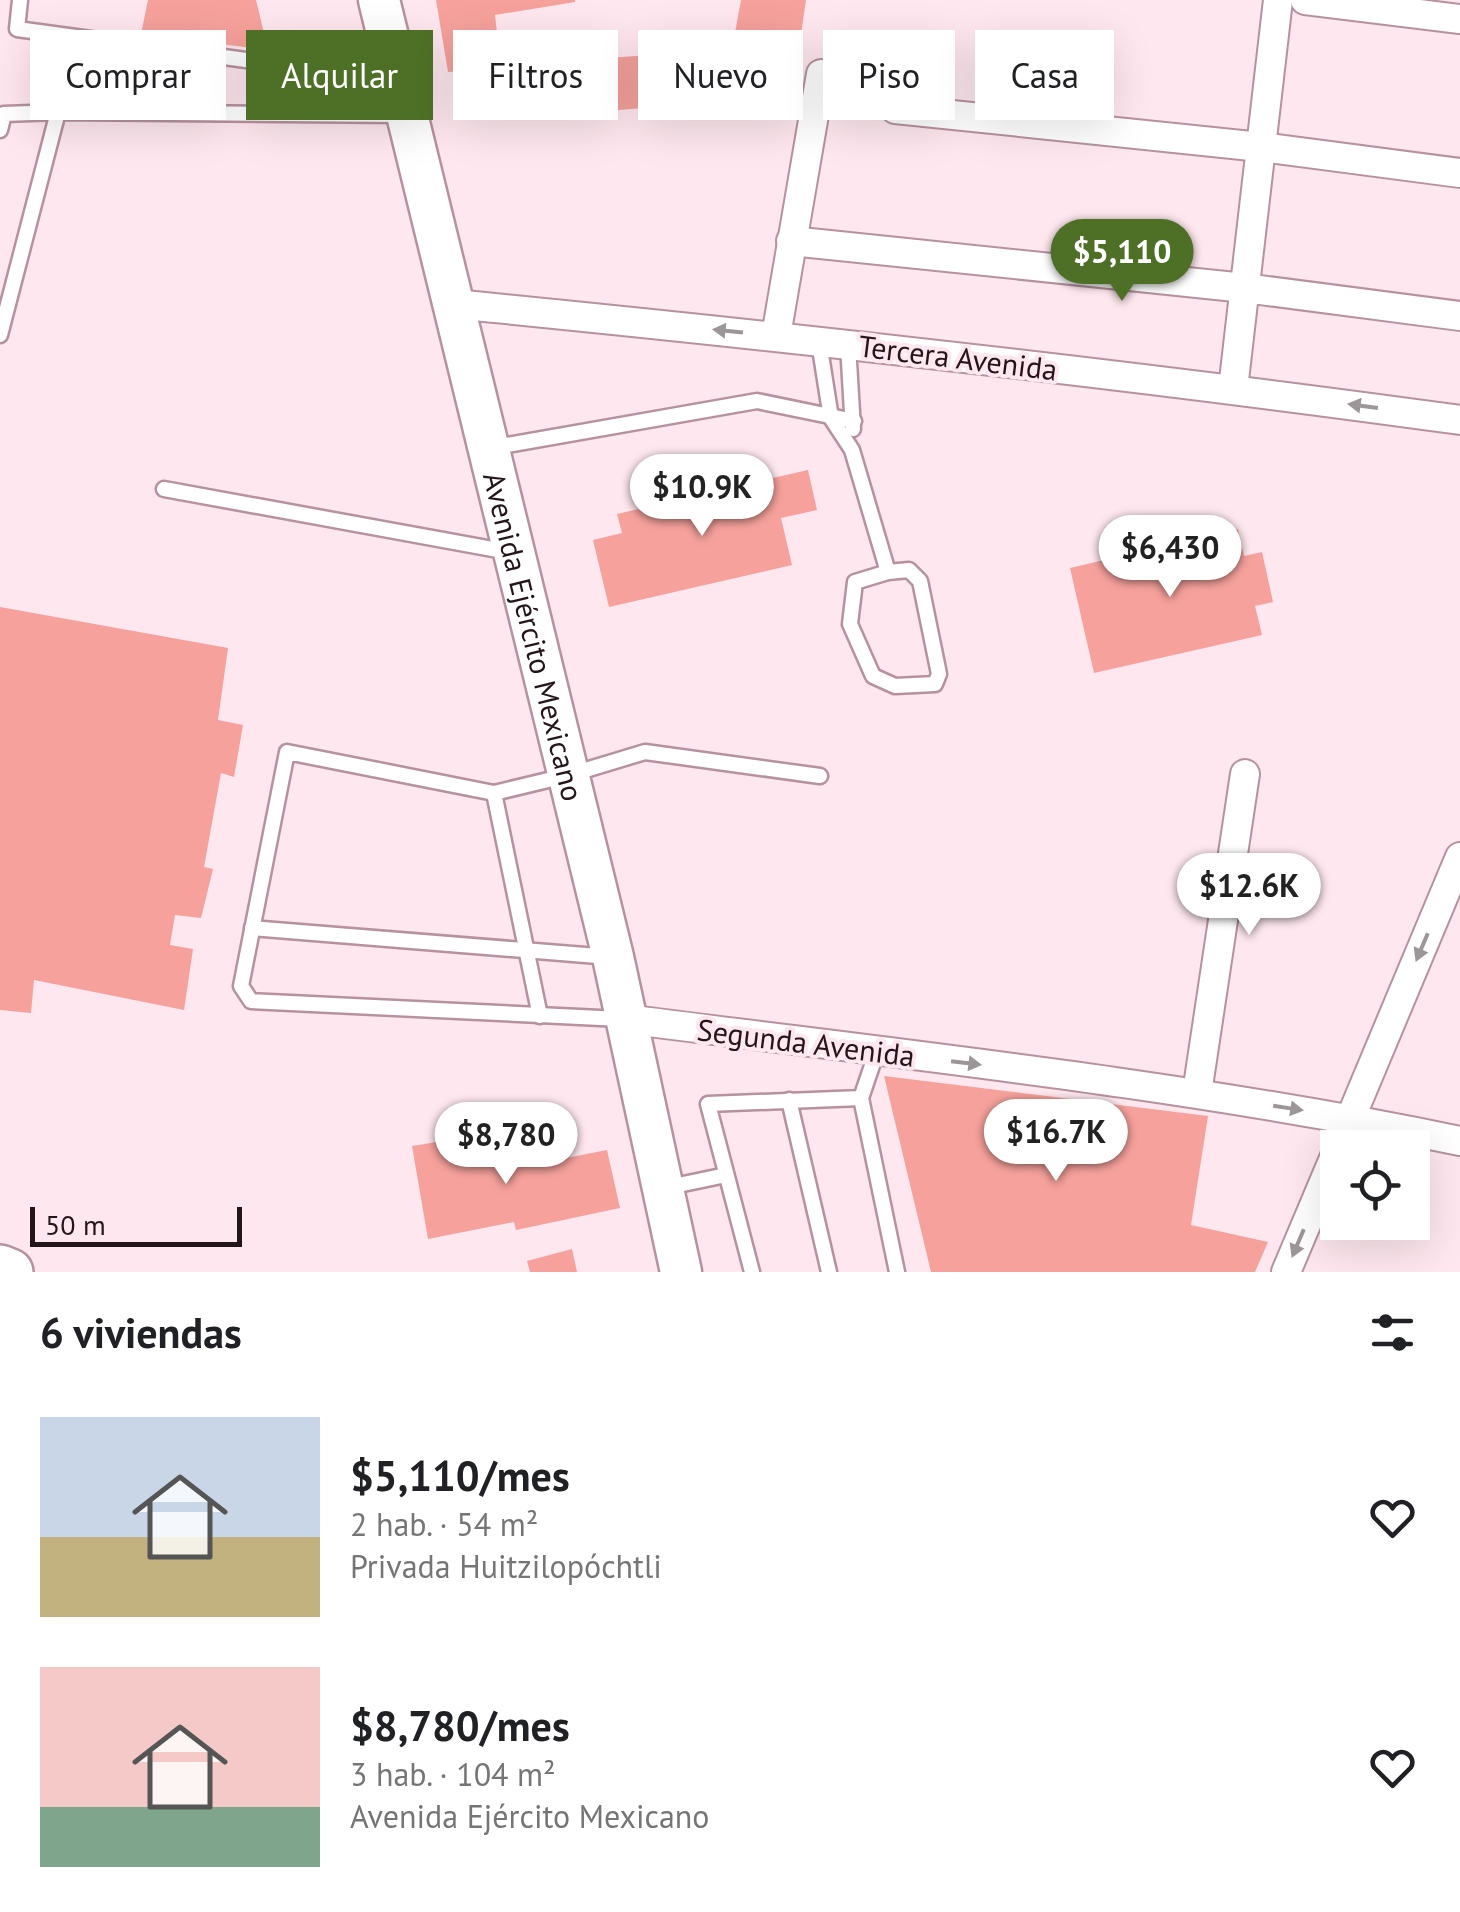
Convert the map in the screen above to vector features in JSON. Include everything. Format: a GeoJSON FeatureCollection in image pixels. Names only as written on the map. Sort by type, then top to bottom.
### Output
{"type":"FeatureCollection","features":[{"type":"Feature","properties":{"kind":"main road","name":"Avenida Ejército Mexicano"},"geometry":{"type":"LineString","coordinates":[[380,0],[387,30]]}},
{"type":"Feature","properties":{"kind":"main road","name":"Avenida Ejército Mexicano"},"geometry":{"type":"LineString","coordinates":[[408,120],[613,957],[681,1272]]}},
{"type":"Feature","properties":{"kind":"main road"},"geometry":{"type":"LineString","coordinates":[[0,1268],[10,1272]]}},
{"type":"Feature","properties":{"kind":"street"},"geometry":{"type":"LineString","coordinates":[[1233,389],[1278,0]]}},
{"type":"Feature","properties":{"kind":"street"},"geometry":{"type":"LineString","coordinates":[[1305,0],[1460,19]]}},
{"type":"Feature","properties":{"kind":"street"},"geometry":{"type":"LineString","coordinates":[[776,336],[821,74]]}},
{"type":"Feature","properties":{"kind":"street"},"geometry":{"type":"LineString","coordinates":[[955,115],[1261,147],[1460,174]]}},
{"type":"Feature","properties":{"kind":"street"},"geometry":{"type":"LineString","coordinates":[[791,241],[1245,288],[1460,316]]}},
{"type":"Feature","properties":{"kind":"street","name":"Tercera Avenida"},"geometry":{"type":"LineString","coordinates":[[454,304],[776,336],[1233,389],[1460,420]]}},
{"type":"Feature","properties":{"kind":"street"},"geometry":{"type":"LineString","coordinates":[[1196,1092],[1245,774]]}},
{"type":"Feature","properties":{"kind":"street"},"geometry":{"type":"LineString","coordinates":[[1345,1130],[1460,857]]}},
{"type":"Feature","properties":{"kind":"street","name":"Segunda Avenida"},"geometry":{"type":"LineString","coordinates":[[626,1019],[1196,1092],[1460,1141]]}},
{"type":"Feature","properties":{"kind":"street"},"geometry":{"type":"LineString","coordinates":[[1286,1272],[1320,1191]]}},
{"type":"Feature","properties":{"kind":"lane"},"geometry":{"type":"LineString","coordinates":[[20,0],[16,30],[246,70]]}},
{"type":"Feature","properties":{"kind":"lane"},"geometry":{"type":"LineString","coordinates":[[0,130],[4,114],[30,113]]}},
{"type":"Feature","properties":{"kind":"lane"},"geometry":{"type":"LineString","coordinates":[[0,335],[56,120]]}},
{"type":"Feature","properties":{"kind":"lane"},"geometry":{"type":"LineString","coordinates":[[833,343],[831,418],[852,450],[888,572]]}},
{"type":"Feature","properties":{"kind":"lane"},"geometry":{"type":"LineString","coordinates":[[833,343],[854,421],[852,450]]}},
{"type":"Feature","properties":{"kind":"lane"},"geometry":{"type":"LineString","coordinates":[[489,448],[756,401],[854,421]]}},
{"type":"Feature","properties":{"kind":"lane"},"geometry":{"type":"LineString","coordinates":[[164,489],[515,554]]}},
{"type":"Feature","properties":{"kind":"lane"},"geometry":{"type":"LineString","coordinates":[[909,570],[920,581],[939,674],[935,684],[895,686],[873,676],[850,624],[854,582],[888,572],[909,570]]}},
{"type":"Feature","properties":{"kind":"lane"},"geometry":{"type":"LineString","coordinates":[[626,1019],[251,1001],[241,986],[287,752],[494,793],[644,752],[820,776]]}},
{"type":"Feature","properties":{"kind":"lane"},"geometry":{"type":"LineString","coordinates":[[494,793],[540,1016]]}},
{"type":"Feature","properties":{"kind":"lane"},"geometry":{"type":"LineString","coordinates":[[252,928],[613,957]]}},
{"type":"Feature","properties":{"kind":"lane"},"geometry":{"type":"LineString","coordinates":[[877,1051],[861,1098],[897,1272]]}},
{"type":"Feature","properties":{"kind":"lane"},"geometry":{"type":"LineString","coordinates":[[752,1272],[708,1104],[861,1098]]}},
{"type":"Feature","properties":{"kind":"lane"},"geometry":{"type":"LineString","coordinates":[[789,1100],[829,1272]]}},
{"type":"Feature","properties":{"kind":"lane"},"geometry":{"type":"LineString","coordinates":[[663,1188],[726,1175]]}},
{"type":"Feature","properties":{"kind":"building"},"geometry":{"type":"Polygon","coordinates":[[[148,0],[256,0],[263,30],[246,30],[246,47],[226,45],[226,30],[142,30],[148,0]]]}},
{"type":"Feature","properties":{"kind":"building"},"geometry":{"type":"Polygon","coordinates":[[[436,0],[575,0],[495,15],[497,30],[453,30],[453,72],[448,72],[436,0]]]}},
{"type":"Feature","properties":{"kind":"building"},"geometry":{"type":"Polygon","coordinates":[[[741,0],[806,0],[802,30],[735,30],[741,0]]]}},
{"type":"Feature","properties":{"kind":"building"},"geometry":{"type":"Polygon","coordinates":[[[638,56],[638,108],[618,110],[618,57],[638,56]]]}},
{"type":"Feature","properties":{"kind":"building"},"geometry":{"type":"Polygon","coordinates":[[[808,470],[817,510],[781,518],[792,565],[609,607],[593,540],[622,533],[617,514],[808,470]]]}},
{"type":"Feature","properties":{"kind":"building"},"geometry":{"type":"Polygon","coordinates":[[[1238,529],[1244,556],[1262,552],[1273,602],[1255,606],[1262,635],[1094,673],[1070,568],[1238,529]]]}},
{"type":"Feature","properties":{"kind":"building"},"geometry":{"type":"Polygon","coordinates":[[[0,607],[228,648],[218,720],[243,725],[234,777],[221,773],[204,867],[213,869],[201,918],[175,915],[170,945],[193,949],[184,1010],[34,980],[31,1013],[0,1010],[0,607]]]}},
{"type":"Feature","properties":{"kind":"building"},"geometry":{"type":"Polygon","coordinates":[[[884,1076],[1208,1116],[1191,1225],[1268,1242],[1255,1272],[931,1272],[884,1076]]]}},
{"type":"Feature","properties":{"kind":"building"},"geometry":{"type":"Polygon","coordinates":[[[499,1132],[506,1170],[607,1150],[620,1208],[516,1230],[514,1222],[428,1239],[412,1146],[499,1132]]]}},
{"type":"Feature","properties":{"kind":"building"},"geometry":{"type":"Polygon","coordinates":[[[572,1249],[577,1272],[530,1272],[527,1261],[572,1249]]]}}]}
